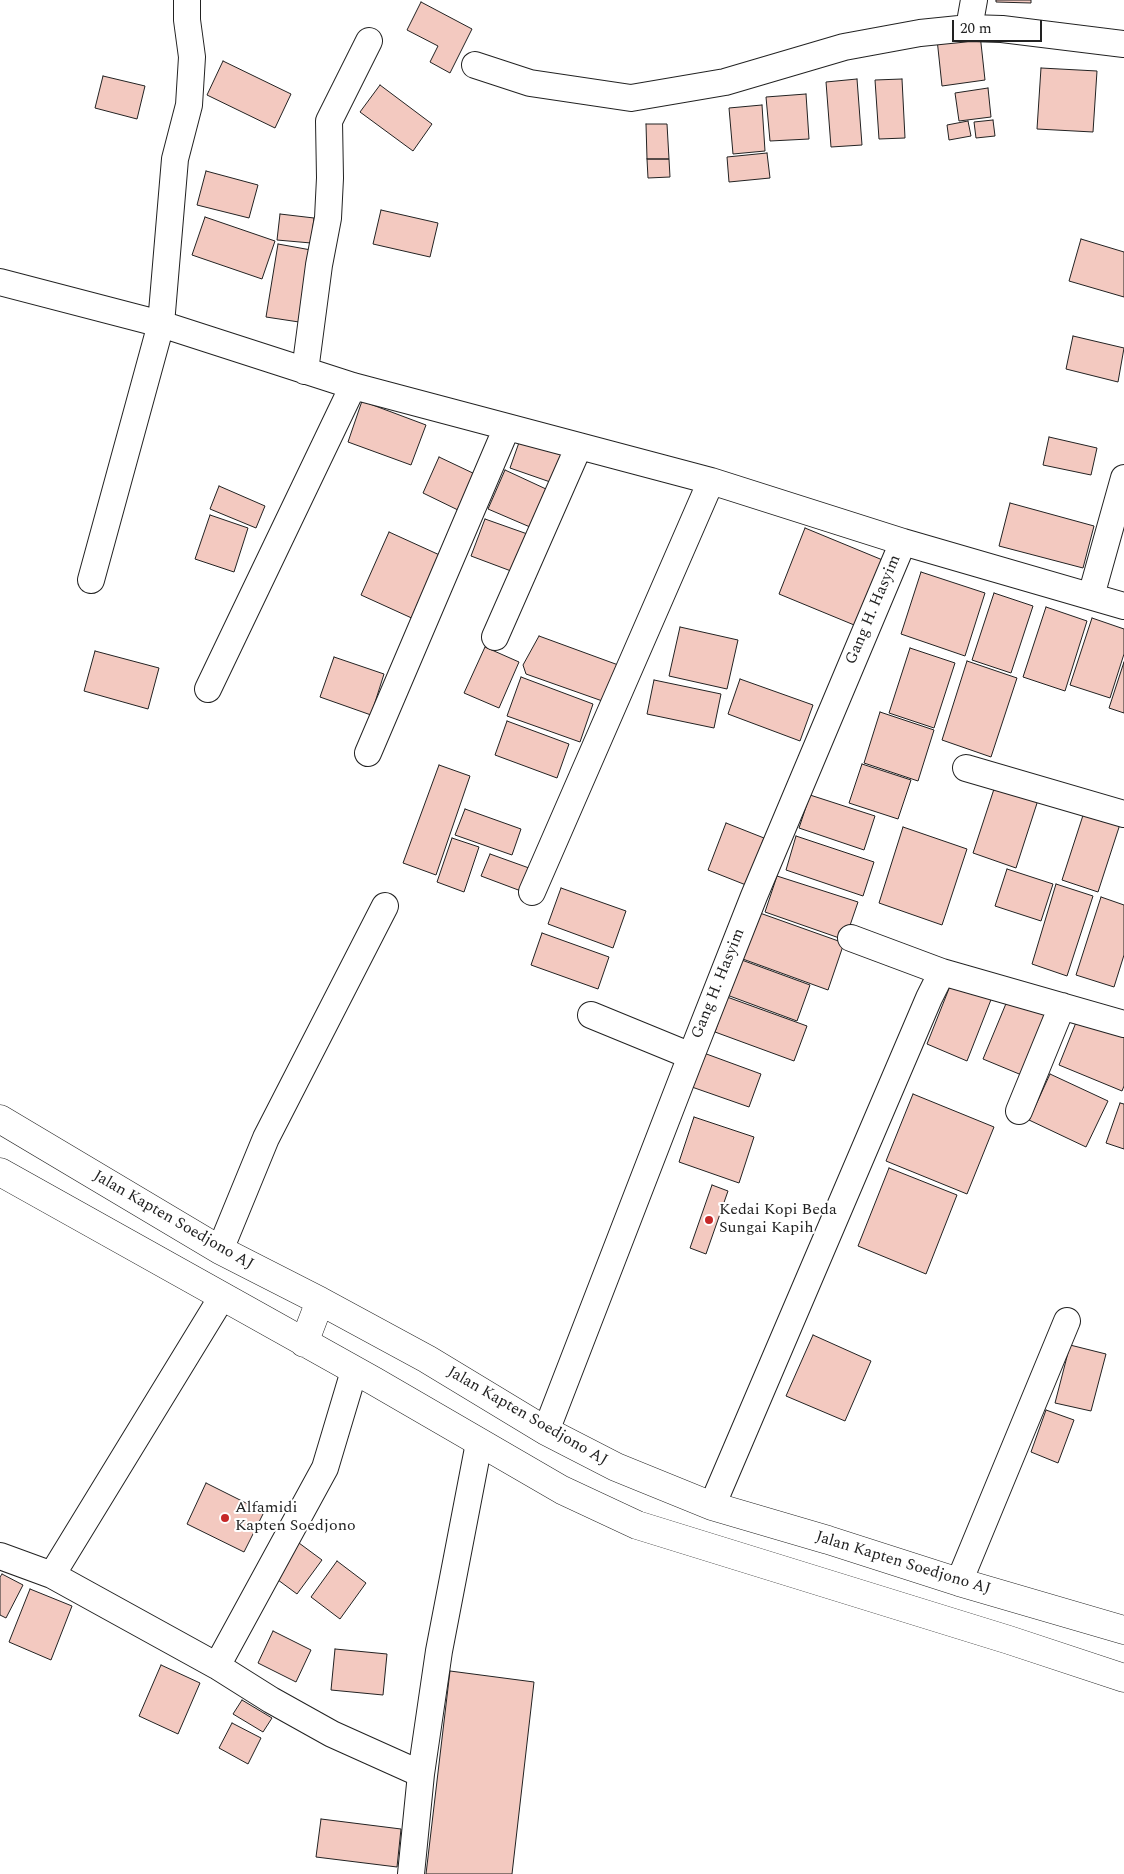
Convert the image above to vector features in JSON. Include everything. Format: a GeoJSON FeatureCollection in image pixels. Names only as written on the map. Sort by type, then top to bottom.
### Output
{"type":"FeatureCollection","features":[{"type":"Feature","properties":{"kind":"main road","name":"Jalan Kapten Soedjono AJ"},"geometry":{"type":"LineString","coordinates":[[0,1119],[220,1250],[427,1358],[546,1431],[616,1467],[712,1506],[828,1540],[959,1582],[1124,1630]]}},
{"type":"Feature","properties":{"kind":"main road"},"geometry":{"type":"LineString","coordinates":[[0,1172],[562,1490],[638,1525],[1009,1640],[1124,1678]]}},
{"type":"Feature","properties":{"kind":"main road"},"geometry":{"type":"LineString","coordinates":[[304,1343],[320,1301]]}},
{"type":"Feature","properties":{"kind":"street"},"geometry":{"type":"LineString","coordinates":[[92,580],[160,324],[175,159],[188,105],[192,57],[187,20],[187,0]]}},
{"type":"Feature","properties":{"kind":"street"},"geometry":{"type":"LineString","coordinates":[[969,28],[974,0]]}},
{"type":"Feature","properties":{"kind":"street"},"geometry":{"type":"LineString","coordinates":[[475,65],[530,83],[631,98],[725,82],[844,47],[920,33],[969,28],[1002,29],[1124,44]]}},
{"type":"Feature","properties":{"kind":"street"},"geometry":{"type":"LineString","coordinates":[[305,371],[319,265],[328,218],[330,178],[329,121],[369,41]]}},
{"type":"Feature","properties":{"kind":"street"},"geometry":{"type":"LineString","coordinates":[[0,282],[160,324],[353,386],[711,481],[903,542],[1124,606]]}},
{"type":"Feature","properties":{"kind":"street"},"geometry":{"type":"LineString","coordinates":[[208,689],[353,386]]}},
{"type":"Feature","properties":{"kind":"street"},"geometry":{"type":"LineString","coordinates":[[368,753],[507,427]]}},
{"type":"Feature","properties":{"kind":"street"},"geometry":{"type":"LineString","coordinates":[[495,637],[579,446]]}},
{"type":"Feature","properties":{"kind":"street"},"geometry":{"type":"LineString","coordinates":[[1091,596],[1124,478]]}},
{"type":"Feature","properties":{"kind":"street"},"geometry":{"type":"LineString","coordinates":[[532,892],[711,481]]}},
{"type":"Feature","properties":{"kind":"street","name":"Gang H. Hasyim"},"geometry":{"type":"LineString","coordinates":[[546,1431],[758,887],[903,542]]}},
{"type":"Feature","properties":{"kind":"street"},"geometry":{"type":"LineString","coordinates":[[966,768],[1124,814]]}},
{"type":"Feature","properties":{"kind":"street"},"geometry":{"type":"LineString","coordinates":[[220,1250],[266,1138],[385,906]]}},
{"type":"Feature","properties":{"kind":"street"},"geometry":{"type":"LineString","coordinates":[[852,938],[942,972],[1124,1024]]}},
{"type":"Feature","properties":{"kind":"street"},"geometry":{"type":"LineString","coordinates":[[712,1506],[929,998],[942,972]]}},
{"type":"Feature","properties":{"kind":"street"},"geometry":{"type":"LineString","coordinates":[[1019,1111],[1062,1006]]}},
{"type":"Feature","properties":{"kind":"street"},"geometry":{"type":"LineString","coordinates":[[591,1015],[691,1056]]}},
{"type":"Feature","properties":{"kind":"street"},"geometry":{"type":"LineString","coordinates":[[52,1576],[222,1297]]}},
{"type":"Feature","properties":{"kind":"street"},"geometry":{"type":"LineString","coordinates":[[959,1582],[1067,1321]]}},
{"type":"Feature","properties":{"kind":"street"},"geometry":{"type":"LineString","coordinates":[[217,1666],[325,1468],[354,1371]]}},
{"type":"Feature","properties":{"kind":"street"},"geometry":{"type":"LineString","coordinates":[[411,1874],[421,1774],[439,1651],[479,1443]]}},
{"type":"Feature","properties":{"kind":"street"},"geometry":{"type":"LineString","coordinates":[[0,1556],[52,1576],[217,1666],[271,1700],[332,1734],[421,1774]]}},
{"type":"Feature","properties":{"kind":"building"},"geometry":{"type":"Polygon","coordinates":[[[996,0],[1031,0],[1031,3],[996,2],[996,0]]]}},
{"type":"Feature","properties":{"kind":"building"},"geometry":{"type":"Polygon","coordinates":[[[421,2],[472,29],[450,73],[430,62],[438,46],[407,30],[421,2]]]}},
{"type":"Feature","properties":{"kind":"building"},"geometry":{"type":"Polygon","coordinates":[[[980,34],[985,80],[942,86],[937,39],[980,34]]]}},
{"type":"Feature","properties":{"kind":"building"},"geometry":{"type":"Polygon","coordinates":[[[223,61],[291,94],[275,128],[207,95],[223,61]]]}},
{"type":"Feature","properties":{"kind":"building"},"geometry":{"type":"Polygon","coordinates":[[[1041,68],[1097,71],[1093,132],[1037,129],[1041,68]]]}},
{"type":"Feature","properties":{"kind":"building"},"geometry":{"type":"Polygon","coordinates":[[[103,76],[145,86],[137,119],[95,108],[103,76]]]}},
{"type":"Feature","properties":{"kind":"building"},"geometry":{"type":"Polygon","coordinates":[[[857,79],[862,145],[831,147],[826,82],[857,79]]]}},
{"type":"Feature","properties":{"kind":"building"},"geometry":{"type":"Polygon","coordinates":[[[902,79],[905,138],[879,139],[875,80],[902,79]]]}},
{"type":"Feature","properties":{"kind":"building"},"geometry":{"type":"Polygon","coordinates":[[[380,85],[432,124],[413,151],[360,112],[380,85]]]}},
{"type":"Feature","properties":{"kind":"building"},"geometry":{"type":"Polygon","coordinates":[[[988,88],[991,117],[959,121],[955,93],[988,88]]]}},
{"type":"Feature","properties":{"kind":"building"},"geometry":{"type":"Polygon","coordinates":[[[806,94],[809,139],[770,141],[766,97],[806,94]]]}},
{"type":"Feature","properties":{"kind":"building"},"geometry":{"type":"Polygon","coordinates":[[[762,105],[765,151],[733,154],[729,108],[762,105]]]}},
{"type":"Feature","properties":{"kind":"building"},"geometry":{"type":"Polygon","coordinates":[[[993,120],[995,136],[976,138],[974,122],[993,120]]]}},
{"type":"Feature","properties":{"kind":"building"},"geometry":{"type":"Polygon","coordinates":[[[968,121],[971,136],[949,140],[947,125],[968,121]]]}},
{"type":"Feature","properties":{"kind":"building"},"geometry":{"type":"Polygon","coordinates":[[[646,124],[667,124],[669,159],[647,159],[646,124]]]}},
{"type":"Feature","properties":{"kind":"building"},"geometry":{"type":"Polygon","coordinates":[[[767,153],[770,178],[729,182],[727,157],[767,153]]]}},
{"type":"Feature","properties":{"kind":"building"},"geometry":{"type":"Polygon","coordinates":[[[647,159],[669,159],[670,177],[648,178],[647,159]]]}},
{"type":"Feature","properties":{"kind":"building"},"geometry":{"type":"Polygon","coordinates":[[[206,171],[258,185],[249,218],[197,205],[206,171]]]}},
{"type":"Feature","properties":{"kind":"building"},"geometry":{"type":"Polygon","coordinates":[[[381,210],[438,223],[430,257],[373,244],[381,210]]]}},
{"type":"Feature","properties":{"kind":"building"},"geometry":{"type":"Polygon","coordinates":[[[280,214],[314,218],[311,243],[277,240],[280,214]]]}},
{"type":"Feature","properties":{"kind":"building"},"geometry":{"type":"Polygon","coordinates":[[[205,217],[275,241],[262,279],[192,255],[205,217]]]}},
{"type":"Feature","properties":{"kind":"building"},"geometry":{"type":"Polygon","coordinates":[[[1081,239],[1124,252],[1124,297],[1069,281],[1081,239]]]}},
{"type":"Feature","properties":{"kind":"building"},"geometry":{"type":"Polygon","coordinates":[[[278,244],[311,250],[299,322],[266,317],[278,244]]]}},
{"type":"Feature","properties":{"kind":"building"},"geometry":{"type":"Polygon","coordinates":[[[1073,336],[1124,348],[1118,382],[1066,369],[1073,336]]]}},
{"type":"Feature","properties":{"kind":"building"},"geometry":{"type":"Polygon","coordinates":[[[362,401],[426,425],[411,465],[348,442],[362,401]]]}},
{"type":"Feature","properties":{"kind":"building"},"geometry":{"type":"Polygon","coordinates":[[[522,434],[568,450],[556,484],[510,468],[522,434]]]}},
{"type":"Feature","properties":{"kind":"building"},"geometry":{"type":"Polygon","coordinates":[[[1049,437],[1097,448],[1091,475],[1043,465],[1049,437]]]}},
{"type":"Feature","properties":{"kind":"building"},"geometry":{"type":"Polygon","coordinates":[[[439,457],[477,475],[460,511],[423,493],[439,457]]]}},
{"type":"Feature","properties":{"kind":"building"},"geometry":{"type":"Polygon","coordinates":[[[505,470],[546,489],[530,527],[488,509],[505,470]]]}},
{"type":"Feature","properties":{"kind":"building"},"geometry":{"type":"Polygon","coordinates":[[[219,486],[265,506],[256,528],[210,509],[219,486]]]}},
{"type":"Feature","properties":{"kind":"building"},"geometry":{"type":"Polygon","coordinates":[[[1010,503],[1094,526],[1083,568],[999,546],[1010,503]]]}},
{"type":"Feature","properties":{"kind":"building"},"geometry":{"type":"Polygon","coordinates":[[[210,515],[248,528],[234,572],[195,559],[210,515]]]}},
{"type":"Feature","properties":{"kind":"building"},"geometry":{"type":"Polygon","coordinates":[[[485,519],[533,536],[519,574],[471,556],[485,519]]]}},
{"type":"Feature","properties":{"kind":"building"},"geometry":{"type":"Polygon","coordinates":[[[805,528],[885,561],[859,627],[779,594],[805,528]]]}},
{"type":"Feature","properties":{"kind":"building"},"geometry":{"type":"Polygon","coordinates":[[[389,532],[444,557],[416,620],[361,595],[389,532]]]}},
{"type":"Feature","properties":{"kind":"building"},"geometry":{"type":"Polygon","coordinates":[[[921,572],[985,593],[965,656],[901,634],[921,572]]]}},
{"type":"Feature","properties":{"kind":"building"},"geometry":{"type":"Polygon","coordinates":[[[994,593],[1033,606],[1011,673],[972,660],[994,593]]]}},
{"type":"Feature","properties":{"kind":"building"},"geometry":{"type":"Polygon","coordinates":[[[1046,607],[1087,621],[1065,691],[1023,677],[1046,607]]]}},
{"type":"Feature","properties":{"kind":"building"},"geometry":{"type":"Polygon","coordinates":[[[1092,618],[1124,629],[1124,654],[1110,698],[1070,685],[1092,618]]]}},
{"type":"Feature","properties":{"kind":"building"},"geometry":{"type":"Polygon","coordinates":[[[680,627],[738,640],[727,689],[669,676],[680,627]]]}},
{"type":"Feature","properties":{"kind":"building"},"geometry":{"type":"Polygon","coordinates":[[[539,636],[621,666],[608,703],[526,674],[523,665],[539,636]]]}},
{"type":"Feature","properties":{"kind":"building"},"geometry":{"type":"Polygon","coordinates":[[[485,647],[519,662],[499,708],[464,693],[485,647]]]}},
{"type":"Feature","properties":{"kind":"building"},"geometry":{"type":"Polygon","coordinates":[[[910,648],[955,663],[934,728],[889,713],[910,648]]]}},
{"type":"Feature","properties":{"kind":"building"},"geometry":{"type":"Polygon","coordinates":[[[95,651],[159,668],[148,709],[84,691],[95,651]]]}},
{"type":"Feature","properties":{"kind":"building"},"geometry":{"type":"Polygon","coordinates":[[[334,657],[384,674],[371,715],[320,697],[334,657]]]}},
{"type":"Feature","properties":{"kind":"building"},"geometry":{"type":"Polygon","coordinates":[[[967,661],[1017,678],[991,757],[942,740],[967,661]]]}},
{"type":"Feature","properties":{"kind":"building"},"geometry":{"type":"Polygon","coordinates":[[[1124,662],[1124,713],[1109,708],[1124,662]]]}},
{"type":"Feature","properties":{"kind":"building"},"geometry":{"type":"Polygon","coordinates":[[[521,677],[593,704],[580,742],[507,716],[521,677]]]}},
{"type":"Feature","properties":{"kind":"building"},"geometry":{"type":"Polygon","coordinates":[[[740,679],[813,705],[800,741],[728,714],[740,679]]]}},
{"type":"Feature","properties":{"kind":"building"},"geometry":{"type":"Polygon","coordinates":[[[654,680],[721,694],[714,728],[647,714],[654,680]]]}},
{"type":"Feature","properties":{"kind":"building"},"geometry":{"type":"Polygon","coordinates":[[[880,712],[934,730],[918,781],[864,763],[880,712]]]}},
{"type":"Feature","properties":{"kind":"building"},"geometry":{"type":"Polygon","coordinates":[[[507,721],[569,744],[557,778],[495,755],[507,721]]]}},
{"type":"Feature","properties":{"kind":"building"},"geometry":{"type":"Polygon","coordinates":[[[862,764],[911,780],[898,819],[849,803],[862,764]]]}},
{"type":"Feature","properties":{"kind":"building"},"geometry":{"type":"Polygon","coordinates":[[[439,765],[470,776],[436,875],[403,863],[439,765]]]}},
{"type":"Feature","properties":{"kind":"building"},"geometry":{"type":"Polygon","coordinates":[[[996,783],[1039,797],[1016,868],[973,853],[996,783]]]}},
{"type":"Feature","properties":{"kind":"building"},"geometry":{"type":"Polygon","coordinates":[[[810,795],[875,816],[864,850],[799,828],[810,795]]]}},
{"type":"Feature","properties":{"kind":"building"},"geometry":{"type":"Polygon","coordinates":[[[1087,803],[1123,815],[1098,892],[1062,880],[1087,803]]]}},
{"type":"Feature","properties":{"kind":"building"},"geometry":{"type":"Polygon","coordinates":[[[465,809],[521,829],[512,855],[455,835],[465,809]]]}},
{"type":"Feature","properties":{"kind":"building"},"geometry":{"type":"Polygon","coordinates":[[[726,823],[764,838],[746,885],[708,870],[726,823]]]}},
{"type":"Feature","properties":{"kind":"building"},"geometry":{"type":"Polygon","coordinates":[[[903,827],[967,849],[942,925],[879,903],[903,827]]]}},
{"type":"Feature","properties":{"kind":"building"},"geometry":{"type":"Polygon","coordinates":[[[796,836],[874,862],[863,896],[786,870],[796,836]]]}},
{"type":"Feature","properties":{"kind":"building"},"geometry":{"type":"Polygon","coordinates":[[[452,838],[479,847],[464,892],[437,882],[452,838]]]}},
{"type":"Feature","properties":{"kind":"building"},"geometry":{"type":"Polygon","coordinates":[[[490,854],[529,868],[521,891],[481,876],[490,854]]]}},
{"type":"Feature","properties":{"kind":"building"},"geometry":{"type":"Polygon","coordinates":[[[1007,869],[1053,884],[1041,921],[995,906],[1007,869]]]}},
{"type":"Feature","properties":{"kind":"building"},"geometry":{"type":"Polygon","coordinates":[[[777,876],[858,902],[845,940],[765,912],[777,876]]]}},
{"type":"Feature","properties":{"kind":"building"},"geometry":{"type":"Polygon","coordinates":[[[1056,884],[1093,896],[1067,976],[1032,964],[1056,884]]]}},
{"type":"Feature","properties":{"kind":"building"},"geometry":{"type":"Polygon","coordinates":[[[561,888],[626,911],[613,948],[548,924],[561,888]]]}},
{"type":"Feature","properties":{"kind":"building"},"geometry":{"type":"Polygon","coordinates":[[[1101,897],[1124,905],[1124,955],[1114,987],[1076,975],[1101,897]]]}},
{"type":"Feature","properties":{"kind":"building"},"geometry":{"type":"Polygon","coordinates":[[[757,912],[844,943],[828,990],[740,958],[757,912]]]}},
{"type":"Feature","properties":{"kind":"building"},"geometry":{"type":"Polygon","coordinates":[[[542,933],[609,957],[598,989],[531,965],[542,933]]]}},
{"type":"Feature","properties":{"kind":"building"},"geometry":{"type":"Polygon","coordinates":[[[739,959],[810,985],[797,1021],[727,995],[739,959]]]}},
{"type":"Feature","properties":{"kind":"building"},"geometry":{"type":"Polygon","coordinates":[[[954,976],[994,992],[967,1061],[927,1044],[954,976]]]}},
{"type":"Feature","properties":{"kind":"building"},"geometry":{"type":"Polygon","coordinates":[[[1010,994],[1051,1012],[1024,1076],[983,1059],[1010,994]]]}},
{"type":"Feature","properties":{"kind":"building"},"geometry":{"type":"Polygon","coordinates":[[[727,997],[807,1026],[794,1061],[715,1032],[727,997]]]}},
{"type":"Feature","properties":{"kind":"building"},"geometry":{"type":"Polygon","coordinates":[[[1079,1015],[1124,1034],[1124,1086],[1122,1091],[1059,1065],[1079,1015]]]}},
{"type":"Feature","properties":{"kind":"building"},"geometry":{"type":"Polygon","coordinates":[[[701,1052],[761,1074],[749,1107],[689,1086],[701,1052]]]}},
{"type":"Feature","properties":{"kind":"building"},"geometry":{"type":"Polygon","coordinates":[[[1050,1074],[1108,1101],[1086,1147],[1029,1120],[1050,1074]]]}},
{"type":"Feature","properties":{"kind":"building"},"geometry":{"type":"Polygon","coordinates":[[[913,1094],[994,1127],[967,1194],[886,1161],[913,1094]]]}},
{"type":"Feature","properties":{"kind":"building"},"geometry":{"type":"Polygon","coordinates":[[[1120,1103],[1124,1104],[1124,1149],[1106,1143],[1120,1103]]]}},
{"type":"Feature","properties":{"kind":"building"},"geometry":{"type":"Polygon","coordinates":[[[694,1117],[754,1137],[739,1183],[679,1162],[694,1117]]]}},
{"type":"Feature","properties":{"kind":"building"},"geometry":{"type":"Polygon","coordinates":[[[889,1168],[957,1195],[926,1274],[858,1246],[889,1168]]]}},
{"type":"Feature","properties":{"kind":"building","name":"Kedai Kopi Beda Sungai Kapih"},"geometry":{"type":"Polygon","coordinates":[[[712,1185],[728,1191],[706,1254],[690,1248],[712,1185]]]}},
{"type":"Feature","properties":{"kind":"building"},"geometry":{"type":"Polygon","coordinates":[[[813,1335],[871,1361],[845,1421],[786,1396],[813,1335]]]}},
{"type":"Feature","properties":{"kind":"building"},"geometry":{"type":"Polygon","coordinates":[[[1070,1345],[1106,1354],[1091,1411],[1055,1403],[1070,1345]]]}},
{"type":"Feature","properties":{"kind":"building"},"geometry":{"type":"Polygon","coordinates":[[[1046,1410],[1074,1420],[1058,1463],[1031,1452],[1046,1410]]]}},
{"type":"Feature","properties":{"kind":"building","name":"Alfamidi Kapten Soedjono"},"geometry":{"type":"Polygon","coordinates":[[[206,1483],[264,1512],[244,1552],[187,1524],[206,1483]]]}},
{"type":"Feature","properties":{"kind":"building"},"geometry":{"type":"Polygon","coordinates":[[[299,1543],[322,1560],[297,1594],[274,1577],[299,1543]]]}},
{"type":"Feature","properties":{"kind":"building"},"geometry":{"type":"Polygon","coordinates":[[[337,1561],[366,1583],[340,1619],[311,1597],[337,1561]]]}},
{"type":"Feature","properties":{"kind":"building"},"geometry":{"type":"Polygon","coordinates":[[[2,1574],[23,1585],[6,1618],[0,1615],[0,1577],[2,1574]]]}},
{"type":"Feature","properties":{"kind":"building"},"geometry":{"type":"Polygon","coordinates":[[[30,1589],[72,1606],[51,1660],[9,1642],[30,1589]]]}},
{"type":"Feature","properties":{"kind":"building"},"geometry":{"type":"Polygon","coordinates":[[[273,1631],[311,1650],[296,1682],[258,1663],[273,1631]]]}},
{"type":"Feature","properties":{"kind":"building"},"geometry":{"type":"Polygon","coordinates":[[[335,1649],[387,1654],[383,1695],[331,1690],[335,1649]]]}},
{"type":"Feature","properties":{"kind":"building"},"geometry":{"type":"Polygon","coordinates":[[[161,1665],[200,1683],[178,1734],[139,1716],[161,1665]]]}},
{"type":"Feature","properties":{"kind":"building"},"geometry":{"type":"Polygon","coordinates":[[[450,1671],[534,1682],[512,1874],[426,1874],[450,1671]]]}},
{"type":"Feature","properties":{"kind":"building"},"geometry":{"type":"Polygon","coordinates":[[[242,1700],[272,1718],[263,1732],[233,1714],[242,1700]]]}},
{"type":"Feature","properties":{"kind":"building"},"geometry":{"type":"Polygon","coordinates":[[[232,1723],[261,1738],[248,1764],[219,1748],[232,1723]]]}},
{"type":"Feature","properties":{"kind":"building"},"geometry":{"type":"Polygon","coordinates":[[[321,1819],[401,1829],[397,1867],[316,1857],[321,1819]]]}},
{"type":"Feature","properties":{"kind":"place","name":"Kedai Kopi Beda Sungai Kapih"},"geometry":{"type":"Point","coordinates":[709,1220]}},
{"type":"Feature","properties":{"kind":"place","name":"Alfamidi Kapten Soedjono"},"geometry":{"type":"Point","coordinates":[225,1518]}}]}
